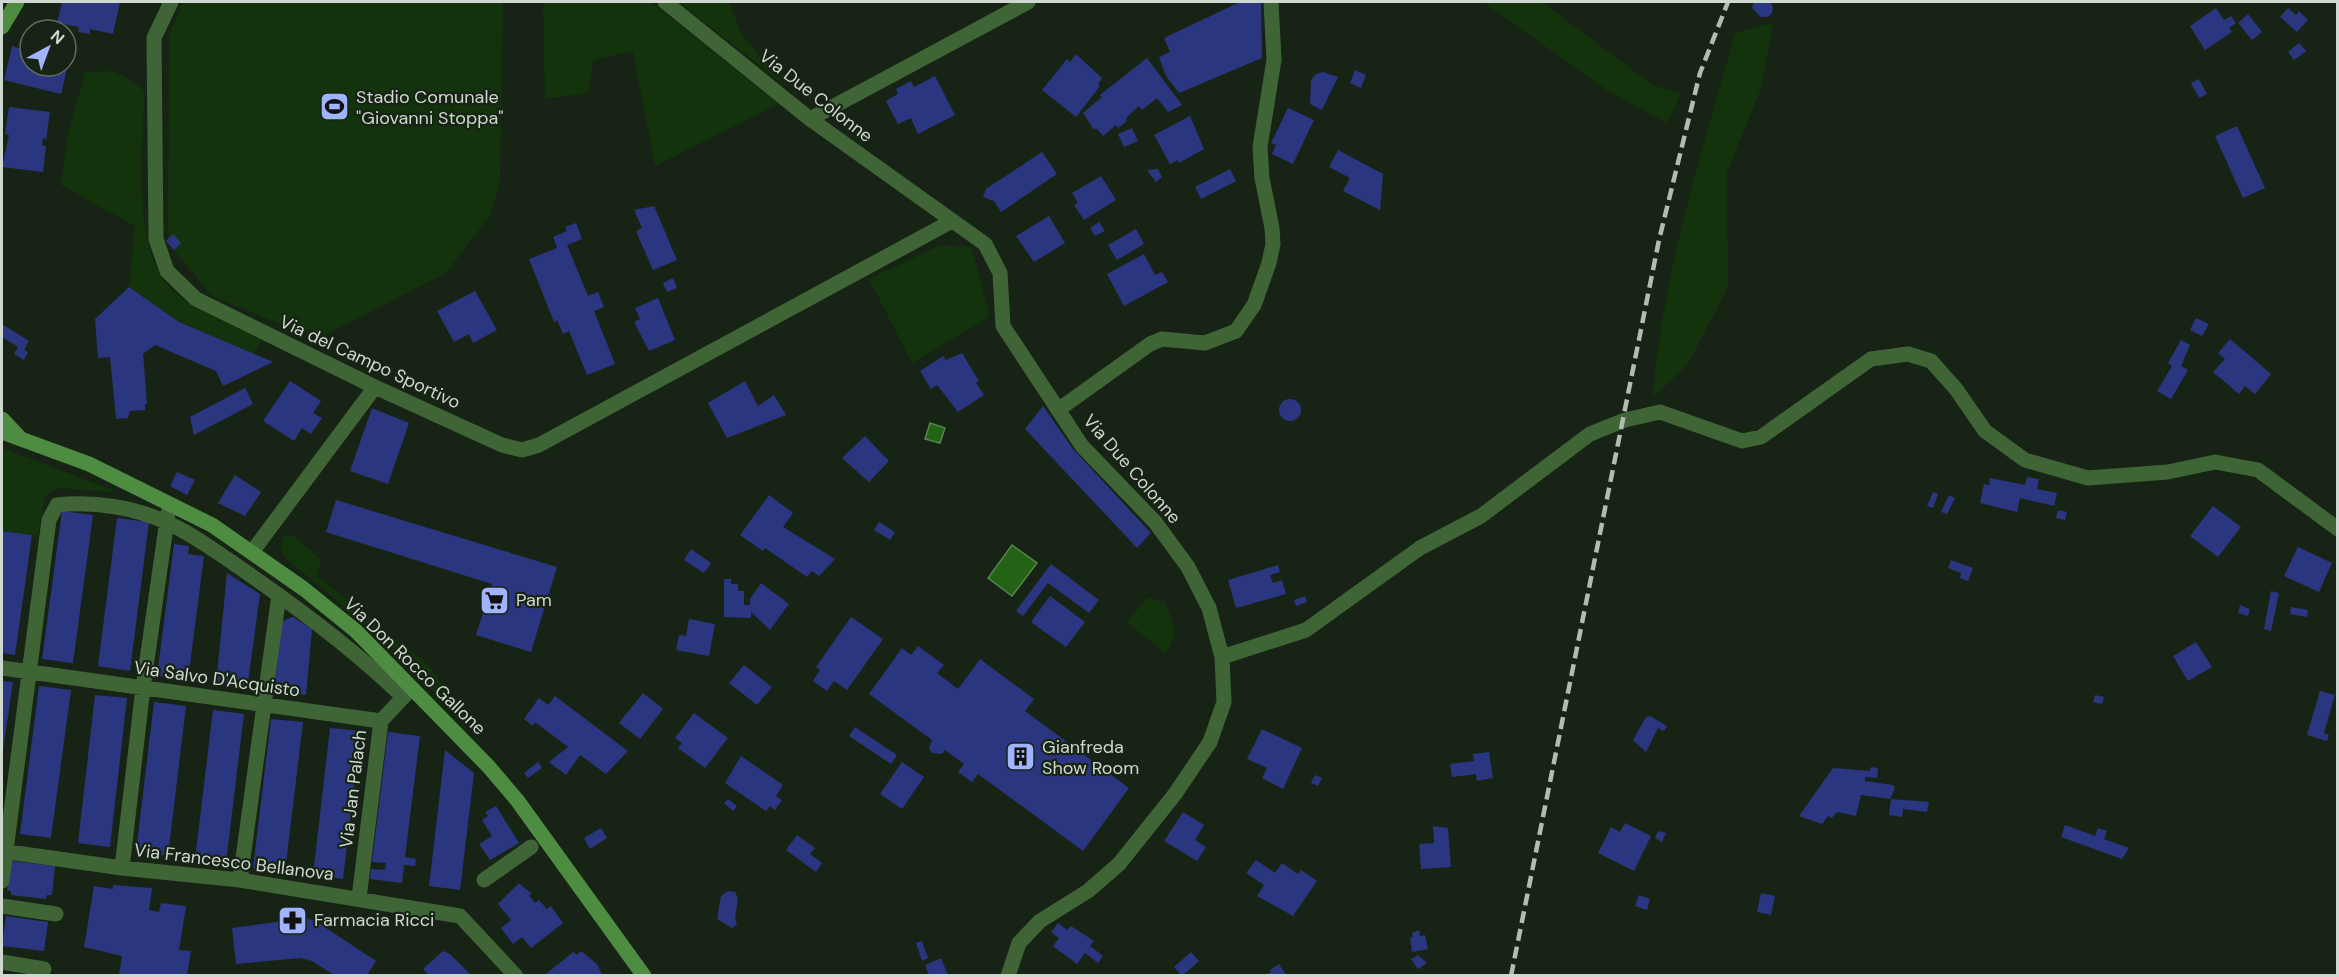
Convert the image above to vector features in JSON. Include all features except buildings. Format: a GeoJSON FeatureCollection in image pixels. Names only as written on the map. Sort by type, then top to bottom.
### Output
{"type":"FeatureCollection","features":[{"type":"Feature","properties":{"kind":"main road"},"geometry":{"type":"LineString","coordinates":[[2,27],[17,2]]}},
{"type":"Feature","properties":{"kind":"main road"},"geometry":{"type":"LineString","coordinates":[[2,419],[21,439]]}},
{"type":"Feature","properties":{"kind":"main road","name":"Via Don Rocco Gallone"},"geometry":{"type":"LineString","coordinates":[[2,432],[89,464],[212,525],[304,589],[347,624],[408,692],[517,800],[644,975]]}},
{"type":"Feature","properties":{"kind":"street","name":"Via del Campo Sportivo"},"geometry":{"type":"LineString","coordinates":[[171,2],[154,38],[156,240],[167,271],[196,299],[375,387],[502,445],[522,450],[539,445],[809,301],[952,221]]}},
{"type":"Feature","properties":{"kind":"street","name":"Via Due Colonne"},"geometry":{"type":"LineString","coordinates":[[665,2],[810,119],[985,244],[1000,273],[1003,326],[1082,446],[1155,522],[1188,567],[1209,608],[1222,657],[1224,702],[1210,742],[1175,794],[1119,864],[1088,891],[1040,921],[1019,943],[1008,975]]}},
{"type":"Feature","properties":{"kind":"street"},"geometry":{"type":"LineString","coordinates":[[810,119],[1028,2]]}},
{"type":"Feature","properties":{"kind":"street"},"geometry":{"type":"LineString","coordinates":[[1058,410],[1150,344],[1162,339],[1204,343],[1222,338],[1236,331],[1254,305],[1269,264],[1273,244],[1260,147],[1274,60],[1271,2]]}},
{"type":"Feature","properties":{"kind":"street"},"geometry":{"type":"LineString","coordinates":[[1222,657],[1306,630],[1420,548],[1481,516],[1590,434],[1624,420],[1660,412],[1742,441],[1761,437],[1871,359],[1908,354],[1931,361],[1956,389],[1985,431],[2025,460],[2088,478],[2168,472],[2215,462],[2258,470],[2337,529]]}},
{"type":"Feature","properties":{"kind":"street"},"geometry":{"type":"LineString","coordinates":[[252,552],[375,387]]}},
{"type":"Feature","properties":{"kind":"street"},"geometry":{"type":"LineString","coordinates":[[2,881],[49,520],[57,505],[83,502],[142,513],[167,522],[202,542],[279,595],[408,692],[381,721]]}},
{"type":"Feature","properties":{"kind":"street"},"geometry":{"type":"LineString","coordinates":[[122,868],[143,688],[170,504]]}},
{"type":"Feature","properties":{"kind":"street"},"geometry":{"type":"LineString","coordinates":[[240,880],[279,595]]}},
{"type":"Feature","properties":{"kind":"street","name":"Via Salvo D'Acquisto"},"geometry":{"type":"LineString","coordinates":[[2,668],[381,721]]}},
{"type":"Feature","properties":{"kind":"street","name":"Via Jan Palach"},"geometry":{"type":"LineString","coordinates":[[359,898],[381,721]]}},
{"type":"Feature","properties":{"kind":"street"},"geometry":{"type":"LineString","coordinates":[[484,880],[531,847]]}},
{"type":"Feature","properties":{"kind":"street","name":"Via Francesco Bellanova"},"geometry":{"type":"LineString","coordinates":[[4,852],[122,868],[240,880],[460,916],[516,975]]}},
{"type":"Feature","properties":{"kind":"street"},"geometry":{"type":"LineString","coordinates":[[2,906],[56,914]]}},
{"type":"Feature","properties":{"kind":"street"},"geometry":{"type":"LineString","coordinates":[[2,962],[44,969]]}},
{"type":"Feature","properties":{"kind":"shaded area","name":"Stadio Comunale \"Giovanni Stoppa\""},"geometry":{"type":"Polygon","coordinates":[[[183,2],[503,2],[500,180],[491,214],[446,273],[317,339],[212,296],[168,243],[169,35],[183,2]]]}},
{"type":"Feature","properties":{"kind":"shaded area"},"geometry":{"type":"Polygon","coordinates":[[[543,2],[651,2],[778,104],[655,166],[633,51],[593,60],[588,93],[545,99],[543,2]]]}},
{"type":"Feature","properties":{"kind":"shaded area"},"geometry":{"type":"Polygon","coordinates":[[[679,2],[729,2],[741,33],[783,84],[679,2]]]}},
{"type":"Feature","properties":{"kind":"shaded area"},"geometry":{"type":"Polygon","coordinates":[[[1483,2],[1542,2],[1653,85],[1681,94],[1667,123],[1608,91],[1483,2]]]}},
{"type":"Feature","properties":{"kind":"shaded area"},"geometry":{"type":"Polygon","coordinates":[[[1773,23],[1761,89],[1727,172],[1728,287],[1688,364],[1653,398],[1665,305],[1674,259],[1735,33],[1773,23]]]}},
{"type":"Feature","properties":{"kind":"shaded area"},"geometry":{"type":"Polygon","coordinates":[[[112,71],[129,78],[144,91],[142,197],[150,251],[159,273],[173,291],[193,306],[262,340],[253,354],[179,322],[129,287],[135,226],[61,185],[67,138],[85,72],[112,71]]]}},
{"type":"Feature","properties":{"kind":"shaded area"},"geometry":{"type":"Polygon","coordinates":[[[941,245],[971,247],[990,316],[912,363],[869,279],[941,245]]]}},
{"type":"Feature","properties":{"kind":"shaded area"},"geometry":{"type":"Polygon","coordinates":[[[930,423],[945,428],[940,443],[925,439],[930,423]]]}},
{"type":"Feature","properties":{"kind":"shaded area"},"geometry":{"type":"Polygon","coordinates":[[[2,448],[118,492],[57,488],[45,497],[38,536],[2,531],[2,448]]]}},
{"type":"Feature","properties":{"kind":"shaded area"},"geometry":{"type":"Polygon","coordinates":[[[292,535],[321,559],[317,576],[427,664],[475,728],[474,732],[365,624],[283,556],[281,546],[283,536],[292,535]]]}},
{"type":"Feature","properties":{"kind":"shaded area"},"geometry":{"type":"Polygon","coordinates":[[[1012,545],[1037,563],[1012,596],[988,578],[1012,545]]]}},
{"type":"Feature","properties":{"kind":"shaded area"},"geometry":{"type":"Polygon","coordinates":[[[1148,597],[1165,603],[1173,623],[1173,640],[1165,653],[1127,622],[1148,597]]]}},
{"type":"Feature","properties":{"kind":"railway"},"geometry":{"type":"LineString","coordinates":[[1511,976],[1659,240],[1700,73],[1728,2]]}},
{"type":"Feature","properties":{"kind":"place","name":"Stadio Comunale \"Giovanni Stoppa\""},"geometry":{"type":"Point","coordinates":[335,107]}},
{"type":"Feature","properties":{"kind":"place","name":"Pam"},"geometry":{"type":"Point","coordinates":[495,600]}},
{"type":"Feature","properties":{"kind":"place","name":"Gianfreda Show Room"},"geometry":{"type":"Point","coordinates":[1021,757]}},
{"type":"Feature","properties":{"kind":"place","name":"Farmacia Ricci"},"geometry":{"type":"Point","coordinates":[293,920]}}]}
